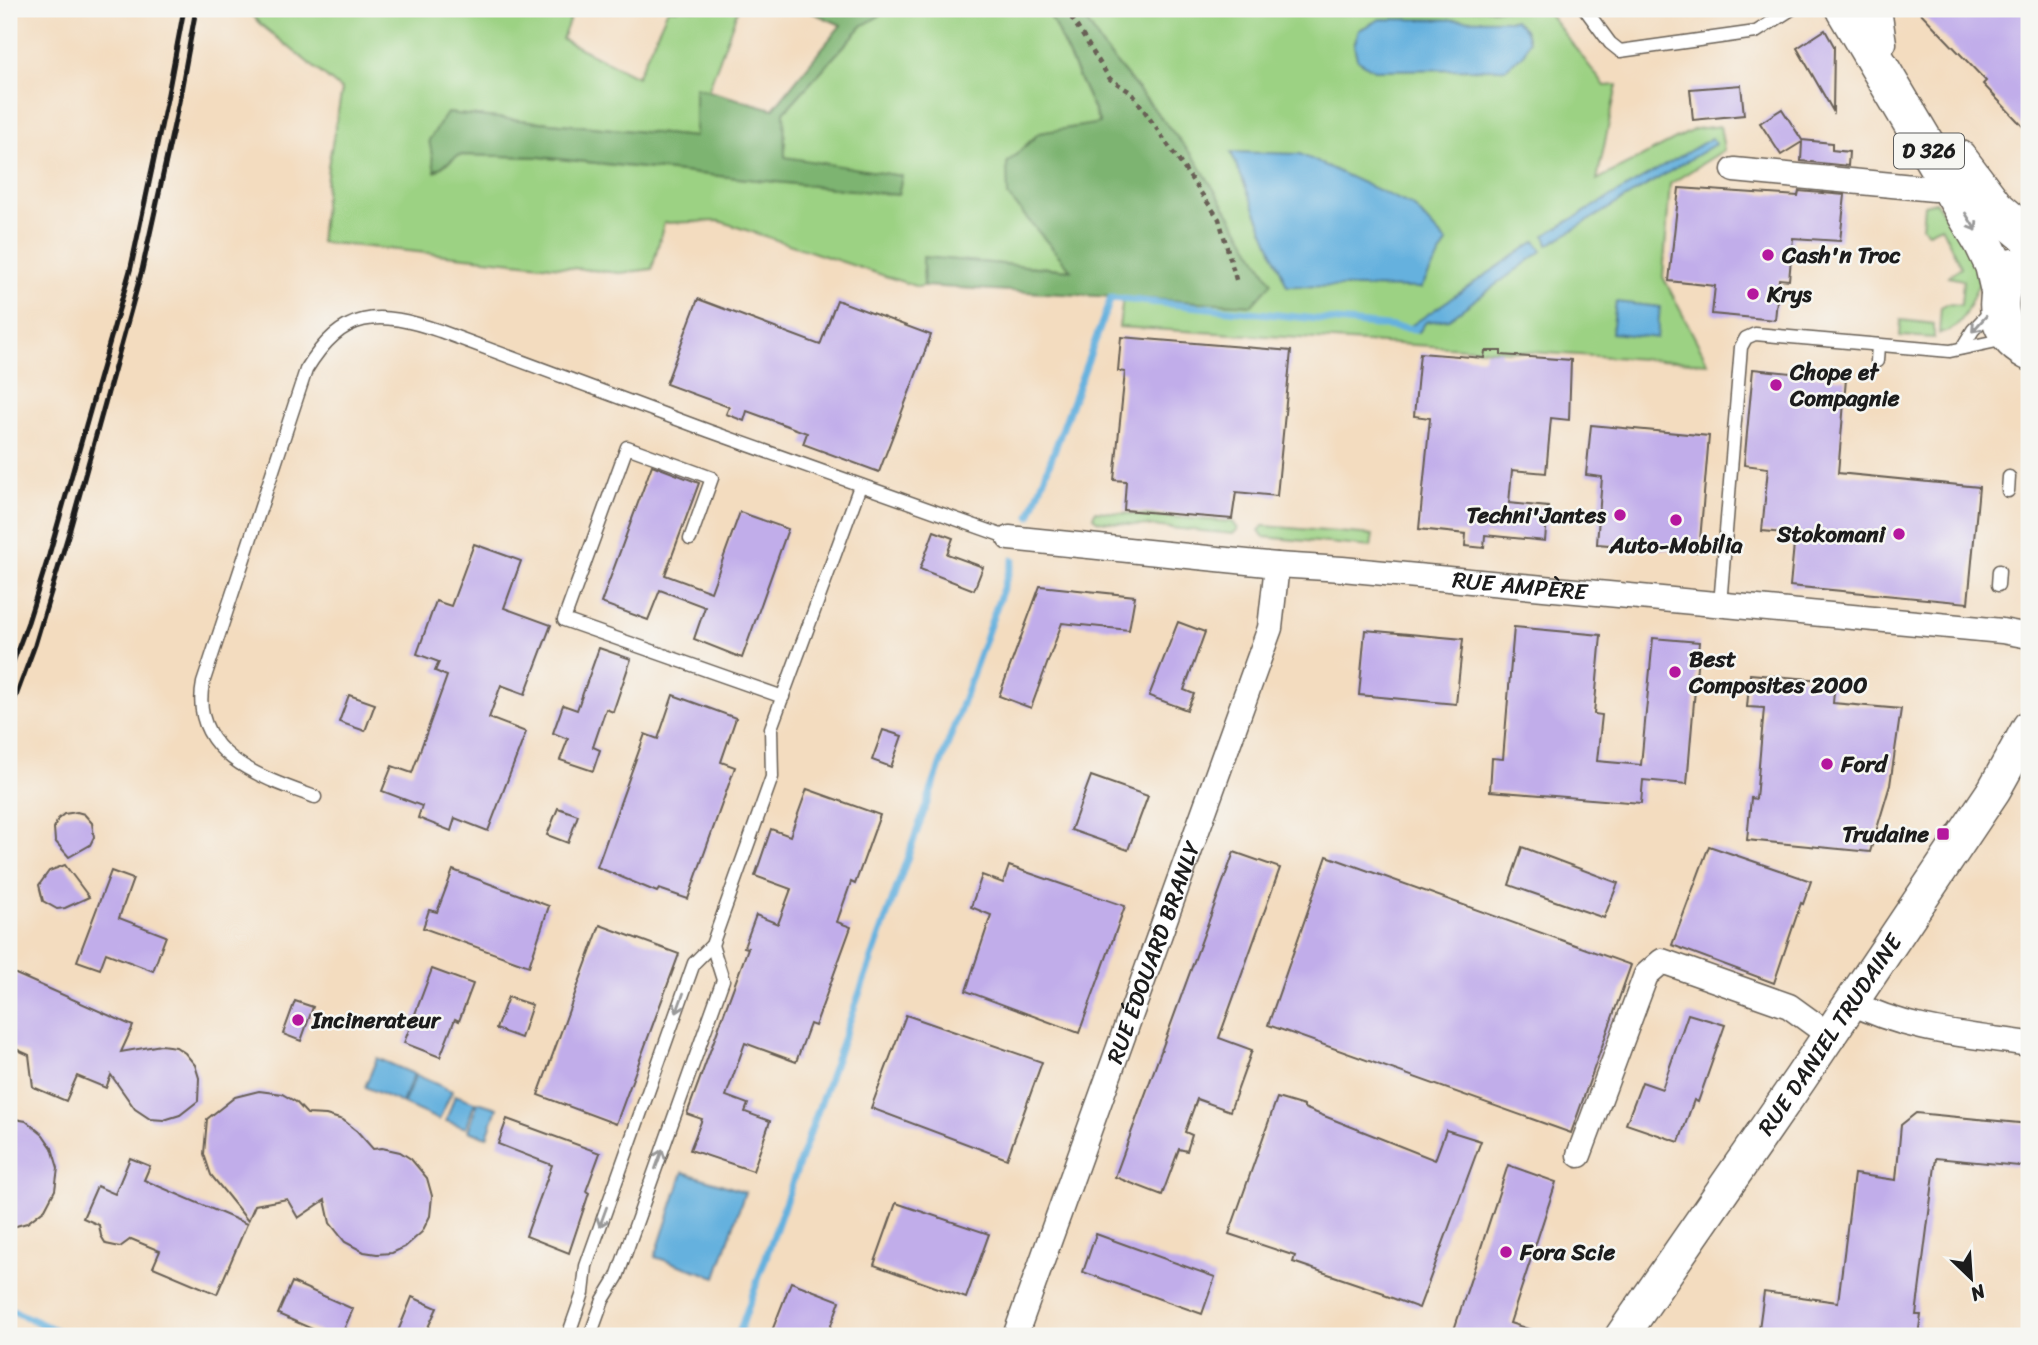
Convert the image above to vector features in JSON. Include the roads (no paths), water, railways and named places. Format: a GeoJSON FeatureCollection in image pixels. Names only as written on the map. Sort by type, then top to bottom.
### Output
{"type":"FeatureCollection","features":[{"type":"Feature","properties":{"kind":"main road","name":"D 326"},"geometry":{"type":"LineString","coordinates":[[1862,16],[1950,187],[1983,242],[1994,265],[2015,331]]}},
{"type":"Feature","properties":{"kind":"main road","name":"D 326"},"geometry":{"type":"LineString","coordinates":[[1862,16],[1968,173],[1996,208],[2029,237]]}},
{"type":"Feature","properties":{"kind":"main road"},"geometry":{"type":"LineString","coordinates":[[2015,331],[2012,269],[2029,257]]}},
{"type":"Feature","properties":{"kind":"main road","name":"RUE DANIEL TRUDAINE"},"geometry":{"type":"LineString","coordinates":[[1622,1336],[1994,790],[2029,727]]}},
{"type":"Feature","properties":{"kind":"street"},"geometry":{"type":"LineString","coordinates":[[1734,170],[1934,189],[1950,187]]}},
{"type":"Feature","properties":{"kind":"street","name":"RUE AMPÈRE"},"geometry":{"type":"LineString","coordinates":[[1009,538],[2002,631],[2029,636]]}},
{"type":"Feature","properties":{"kind":"street","name":"RUE ÉDOUARD BRANLY"},"geometry":{"type":"LineString","coordinates":[[1015,1336],[1270,628],[1277,565]]}},
{"type":"Feature","properties":{"kind":"street"},"geometry":{"type":"LineString","coordinates":[[1579,1155],[1646,975],[1662,961],[1789,1006],[1829,1035]]}},
{"type":"Feature","properties":{"kind":"street"},"geometry":{"type":"LineString","coordinates":[[1851,1002],[1887,1018],[1922,1027],[2029,1044]]}},
{"type":"Feature","properties":{"kind":"lane"},"geometry":{"type":"LineString","coordinates":[[1585,9],[1610,43],[1620,51],[1756,32],[1792,9]]}},
{"type":"Feature","properties":{"kind":"lane"},"geometry":{"type":"LineString","coordinates":[[315,797],[264,778],[239,764],[212,736],[203,719],[199,702],[306,370],[317,351],[331,337],[366,318],[384,316],[408,320],[1009,538]]}},
{"type":"Feature","properties":{"kind":"lane"},"geometry":{"type":"LineString","coordinates":[[1962,348],[1973,330],[2015,331]]}},
{"type":"Feature","properties":{"kind":"lane"},"geometry":{"type":"LineString","coordinates":[[1720,605],[1741,347],[1746,338],[1755,334],[1803,333],[1878,345],[1950,351],[2015,331]]}},
{"type":"Feature","properties":{"kind":"lane"},"geometry":{"type":"LineString","coordinates":[[1877,361],[1878,345]]}},
{"type":"Feature","properties":{"kind":"lane"},"geometry":{"type":"LineString","coordinates":[[690,540],[712,478],[627,447],[564,620],[783,697]]}},
{"type":"Feature","properties":{"kind":"lane"},"geometry":{"type":"LineString","coordinates":[[2008,491],[2009,477]]}},
{"type":"Feature","properties":{"kind":"lane"},"geometry":{"type":"LineString","coordinates":[[568,1336],[583,1293],[586,1266],[694,963],[712,945],[772,777],[771,728],[860,485]]}},
{"type":"Feature","properties":{"kind":"lane"},"geometry":{"type":"LineString","coordinates":[[1998,585],[1999,571]]}},
{"type":"Feature","properties":{"kind":"lane"},"geometry":{"type":"LineString","coordinates":[[590,1336],[603,1300],[617,1277],[723,980],[712,945]]}},
{"type":"Feature","properties":{"kind":"water"},"geometry":{"type":"Polygon","coordinates":[[[1380,19],[1515,20],[1525,29],[1529,41],[1524,54],[1505,69],[1374,70],[1357,59],[1354,45],[1359,30],[1380,19]]]}},
{"type":"Feature","properties":{"kind":"water"},"geometry":{"type":"Polygon","coordinates":[[[1712,138],[1715,144],[1548,245],[1545,235],[1712,138]]]}},
{"type":"Feature","properties":{"kind":"water"},"geometry":{"type":"Polygon","coordinates":[[[1231,152],[1300,154],[1413,206],[1447,243],[1421,288],[1287,286],[1231,152]]]}},
{"type":"Feature","properties":{"kind":"water"},"geometry":{"type":"Polygon","coordinates":[[[1536,241],[1542,251],[1449,319],[1426,322],[1419,332],[1406,329],[1536,241]]]}},
{"type":"Feature","properties":{"kind":"water"},"geometry":{"type":"Polygon","coordinates":[[[1616,302],[1660,307],[1657,338],[1612,333],[1616,302]]]}},
{"type":"Feature","properties":{"kind":"water"},"geometry":{"type":"Polygon","coordinates":[[[377,1058],[414,1074],[402,1103],[365,1087],[377,1058]]]}},
{"type":"Feature","properties":{"kind":"water"},"geometry":{"type":"Polygon","coordinates":[[[416,1075],[452,1091],[439,1120],[403,1104],[416,1075]]]}},
{"type":"Feature","properties":{"kind":"water"},"geometry":{"type":"Polygon","coordinates":[[[455,1095],[475,1102],[466,1128],[446,1121],[455,1095]]]}},
{"type":"Feature","properties":{"kind":"water"},"geometry":{"type":"Polygon","coordinates":[[[478,1102],[497,1108],[487,1137],[468,1131],[478,1102]]]}},
{"type":"Feature","properties":{"kind":"water"},"geometry":{"type":"Polygon","coordinates":[[[683,1172],[745,1192],[716,1277],[655,1257],[683,1172]]]}},
{"type":"Feature","properties":{"kind":"waterway"},"geometry":{"type":"LineString","coordinates":[[1030,516],[1111,298],[1415,329]]}},
{"type":"Feature","properties":{"kind":"waterway"},"geometry":{"type":"LineString","coordinates":[[738,1336],[1013,560]]}},
{"type":"Feature","properties":{"kind":"waterway"},"geometry":{"type":"LineString","coordinates":[[9,1309],[68,1336]]}},
{"type":"Feature","properties":{"kind":"railway"},"geometry":{"type":"LineString","coordinates":[[9,673],[49,555],[131,267],[184,9]]}},
{"type":"Feature","properties":{"kind":"railway"},"geometry":{"type":"LineString","coordinates":[[9,715],[35,645],[70,529],[142,270],[179,102],[196,9]]}},
{"type":"Feature","properties":{"kind":"place","name":"Cash'n Troc"},"geometry":{"type":"Point","coordinates":[1768,255]}},
{"type":"Feature","properties":{"kind":"place","name":"Krys"},"geometry":{"type":"Point","coordinates":[1753,294]}},
{"type":"Feature","properties":{"kind":"place","name":"Chope et Compagnie"},"geometry":{"type":"Point","coordinates":[1776,385]}},
{"type":"Feature","properties":{"kind":"place","name":"Techni'Jantes"},"geometry":{"type":"Point","coordinates":[1620,515]}},
{"type":"Feature","properties":{"kind":"place","name":"Auto-Mobilia"},"geometry":{"type":"Point","coordinates":[1676,520]}},
{"type":"Feature","properties":{"kind":"place","name":"Stokomani"},"geometry":{"type":"Point","coordinates":[1899,534]}},
{"type":"Feature","properties":{"kind":"place","name":"Best Composites 2000"},"geometry":{"type":"Point","coordinates":[1675,672]}},
{"type":"Feature","properties":{"kind":"place","name":"Ford"},"geometry":{"type":"Point","coordinates":[1827,764]}},
{"type":"Feature","properties":{"kind":"place","name":"Trudaine"},"geometry":{"type":"Point","coordinates":[1943,834]}},
{"type":"Feature","properties":{"kind":"place","name":"Incinerateur"},"geometry":{"type":"Point","coordinates":[298,1020]}},
{"type":"Feature","properties":{"kind":"place","name":"Fora Scie"},"geometry":{"type":"Point","coordinates":[1506,1252]}}]}
